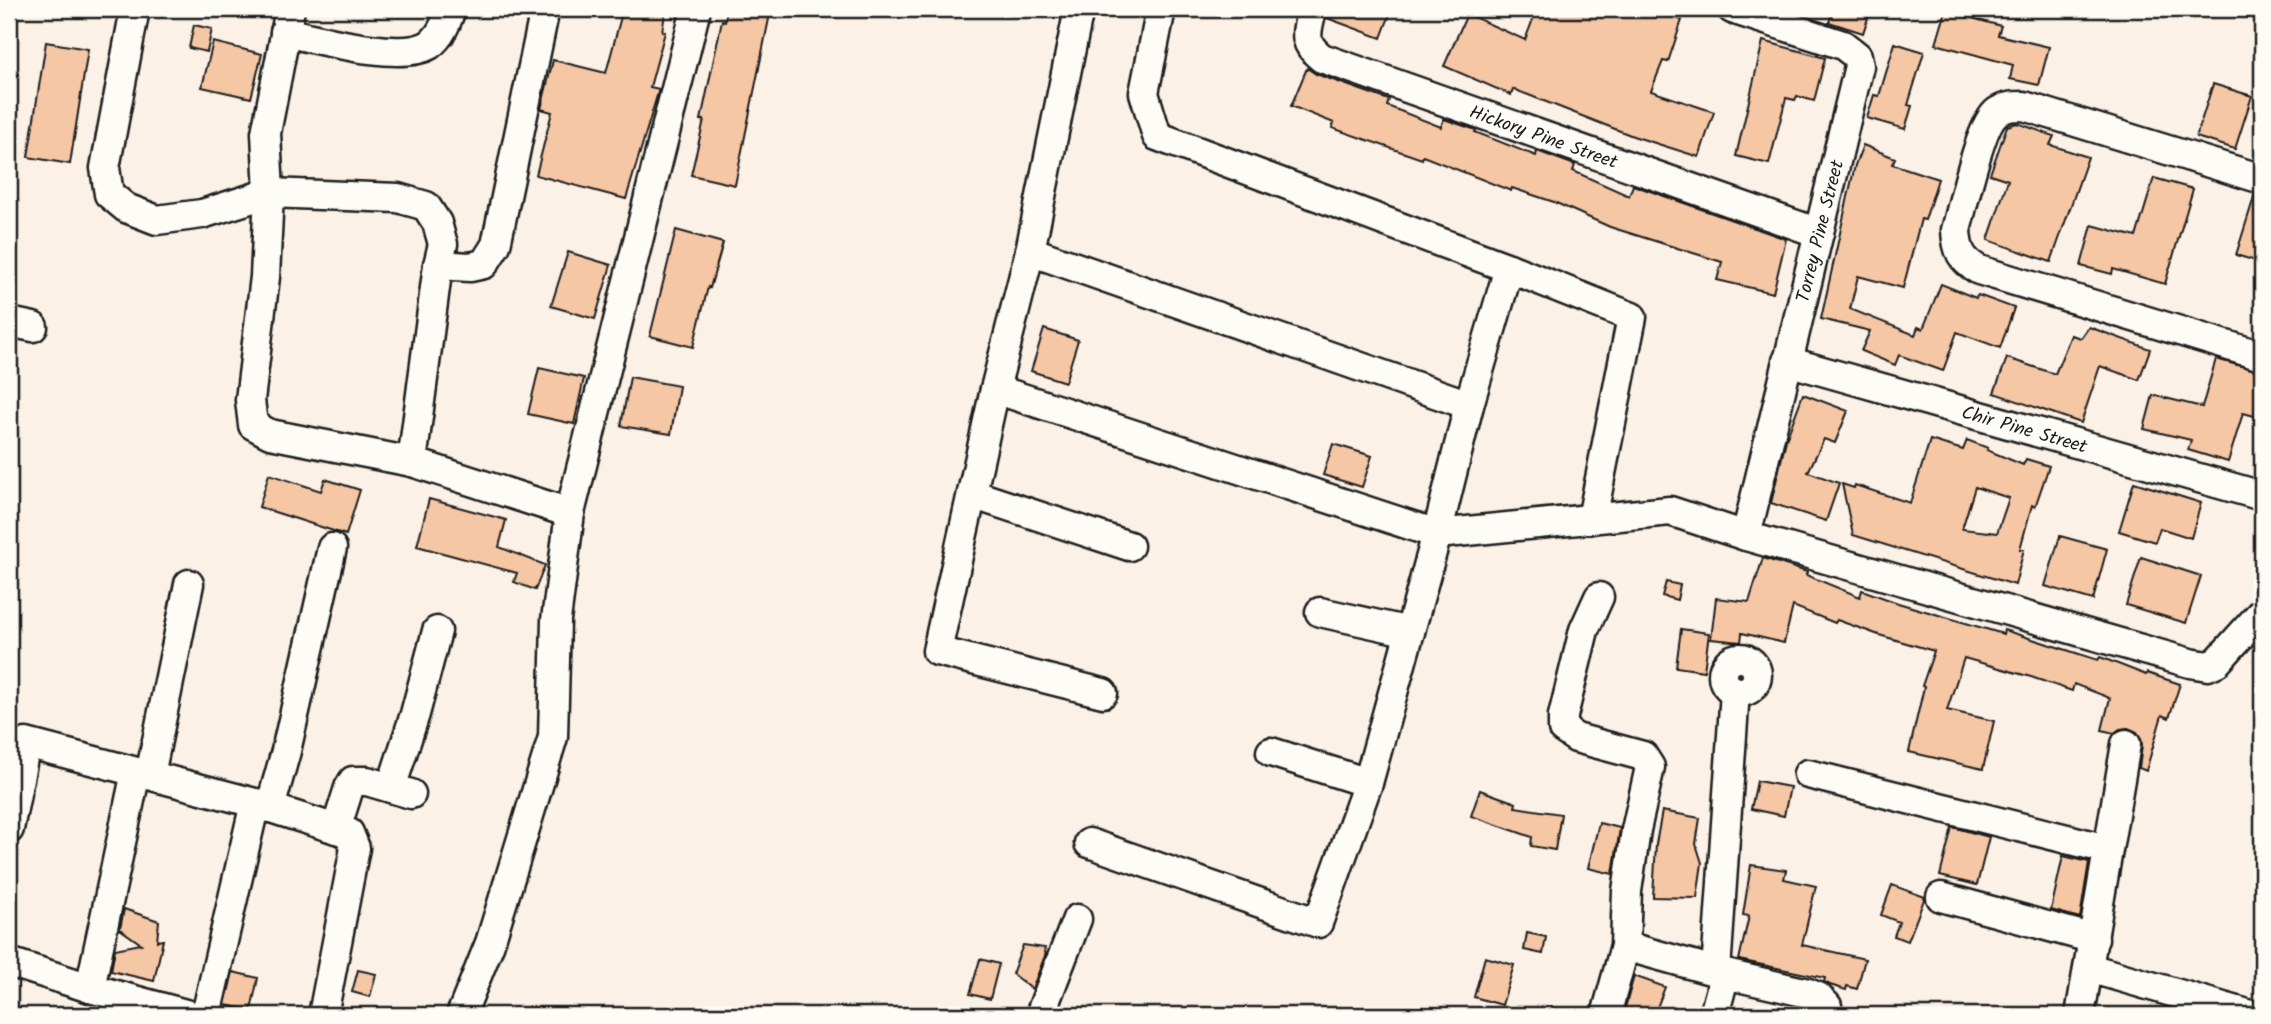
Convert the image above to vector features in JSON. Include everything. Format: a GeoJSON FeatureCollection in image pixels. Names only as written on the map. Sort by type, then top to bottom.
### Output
{"type":"FeatureCollection","features":[{"type":"Feature","properties":{"kind":"street"},"geometry":{"type":"LineString","coordinates":[[135,9],[105,168],[109,194],[126,208],[157,220],[202,214],[269,193],[398,198],[426,206],[438,223],[443,244],[412,462]]}},
{"type":"Feature","properties":{"kind":"street"},"geometry":{"type":"LineString","coordinates":[[452,9],[444,28],[429,45],[408,51],[373,50],[287,21],[266,133],[269,193],[265,277],[250,400],[253,425],[270,434],[412,462],[570,513]]}},
{"type":"Feature","properties":{"kind":"street"},"geometry":{"type":"LineString","coordinates":[[438,265],[470,267],[484,264],[496,245],[545,9]]}},
{"type":"Feature","properties":{"kind":"street"},"geometry":{"type":"LineString","coordinates":[[461,1015],[490,943],[553,737],[555,620],[570,513],[696,9]]}},
{"type":"Feature","properties":{"kind":"street"},"geometry":{"type":"LineString","coordinates":[[1079,9],[1030,251],[995,389],[937,651],[1103,693]]}},
{"type":"Feature","properties":{"kind":"street"},"geometry":{"type":"LineString","coordinates":[[1161,9],[1144,93],[1157,136],[1632,317],[1592,519]]}},
{"type":"Feature","properties":{"kind":"street","name":"Hickory Pine Street"},"geometry":{"type":"LineString","coordinates":[[1312,9],[1306,38],[1310,50],[1322,58],[1819,233]]}},
{"type":"Feature","properties":{"kind":"street","name":"Torrey Pine Street"},"geometry":{"type":"LineString","coordinates":[[1732,9],[1843,45],[1857,57],[1859,66],[1746,536]]}},
{"type":"Feature","properties":{"kind":"street"},"geometry":{"type":"LineString","coordinates":[[2262,179],[2024,106],[2008,106],[1995,113],[1989,122],[1956,230],[1956,245],[1967,263],[1979,270],[2262,356]]}},
{"type":"Feature","properties":{"kind":"street"},"geometry":{"type":"LineString","coordinates":[[1030,251],[1469,405]]}},
{"type":"Feature","properties":{"kind":"street"},"geometry":{"type":"LineString","coordinates":[[1089,843],[1318,923],[1368,783],[1508,268]]}},
{"type":"Feature","properties":{"kind":"street","name":"Chir Pine Street"},"geometry":{"type":"LineString","coordinates":[[1787,361],[2262,496]]}},
{"type":"Feature","properties":{"kind":"street"},"geometry":{"type":"LineString","coordinates":[[995,389],[1437,534],[1670,511],[1746,536],[2208,666],[2217,662],[2262,612]]}},
{"type":"Feature","properties":{"kind":"street"},"geometry":{"type":"LineString","coordinates":[[972,494],[1129,546]]}},
{"type":"Feature","properties":{"kind":"street"},"geometry":{"type":"LineString","coordinates":[[206,1015],[262,805],[286,751],[332,548]]}},
{"type":"Feature","properties":{"kind":"street"},"geometry":{"type":"LineString","coordinates":[[90,988],[190,584]]}},
{"type":"Feature","properties":{"kind":"street"},"geometry":{"type":"LineString","coordinates":[[1599,597],[1584,630],[1563,716],[1563,729],[1576,738],[1643,755],[1650,767],[1636,830],[1627,891],[1625,946],[1606,1015]]}},
{"type":"Feature","properties":{"kind":"street"},"geometry":{"type":"LineString","coordinates":[[1320,612],[1410,632]]}},
{"type":"Feature","properties":{"kind":"street"},"geometry":{"type":"LineString","coordinates":[[336,829],[353,781],[367,781],[401,791],[415,714],[437,631]]}},
{"type":"Feature","properties":{"kind":"street"},"geometry":{"type":"LineString","coordinates":[[1714,1015],[1721,972],[1735,691]]}},
{"type":"Feature","properties":{"kind":"street"},"geometry":{"type":"LineString","coordinates":[[9,829],[26,743],[262,805],[349,833],[355,848],[323,1015]]}},
{"type":"Feature","properties":{"kind":"street"},"geometry":{"type":"LineString","coordinates":[[2080,1015],[2126,744]]}},
{"type":"Feature","properties":{"kind":"street"},"geometry":{"type":"LineString","coordinates":[[1271,752],[1368,783]]}},
{"type":"Feature","properties":{"kind":"street"},"geometry":{"type":"LineString","coordinates":[[1808,774],[2107,849]]}},
{"type":"Feature","properties":{"kind":"street"},"geometry":{"type":"LineString","coordinates":[[1941,897],[2094,939]]}},
{"type":"Feature","properties":{"kind":"street"},"geometry":{"type":"LineString","coordinates":[[1040,1015],[1077,919]]}},
{"type":"Feature","properties":{"kind":"street"},"geometry":{"type":"LineString","coordinates":[[1625,946],[1808,993],[1827,1006],[1828,1015]]}},
{"type":"Feature","properties":{"kind":"street"},"geometry":{"type":"LineString","coordinates":[[9,962],[189,1015]]}},
{"type":"Feature","properties":{"kind":"street"},"geometry":{"type":"LineString","coordinates":[[2089,968],[2251,1015]]}},
{"type":"Feature","properties":{"kind":"building"},"geometry":{"type":"Polygon","coordinates":[[[623,9],[666,9],[662,31],[665,32],[650,87],[659,89],[626,199],[536,175],[552,112],[541,109],[553,60],[606,73],[623,9]]]}},
{"type":"Feature","properties":{"kind":"building"},"geometry":{"type":"Polygon","coordinates":[[[727,9],[771,9],[735,185],[691,175],[722,20],[725,21],[727,9]]]}},
{"type":"Feature","properties":{"kind":"building"},"geometry":{"type":"Polygon","coordinates":[[[1328,9],[1392,9],[1381,38],[1327,18],[1328,9]]]}},
{"type":"Feature","properties":{"kind":"building"},"geometry":{"type":"Polygon","coordinates":[[[1537,9],[1647,9],[1682,20],[1668,62],[1663,61],[1651,91],[1714,112],[1699,157],[1633,136],[1513,89],[1511,95],[1444,66],[1467,14],[1525,40],[1537,9]]]}},
{"type":"Feature","properties":{"kind":"building"},"geometry":{"type":"Polygon","coordinates":[[[1834,9],[1871,9],[1863,33],[1829,22],[1834,9]]]}},
{"type":"Feature","properties":{"kind":"building"},"geometry":{"type":"Polygon","coordinates":[[[1946,11],[2001,26],[1998,35],[2049,47],[2039,85],[2010,79],[2013,65],[1936,44],[1946,11]]]}},
{"type":"Feature","properties":{"kind":"building"},"geometry":{"type":"Polygon","coordinates":[[[194,25],[212,29],[207,52],[189,48],[194,25]]]}},
{"type":"Feature","properties":{"kind":"building"},"geometry":{"type":"Polygon","coordinates":[[[1763,41],[1825,58],[1814,101],[1797,96],[1795,100],[1786,98],[1769,164],[1736,156],[1763,41]]]}},
{"type":"Feature","properties":{"kind":"building"},"geometry":{"type":"Polygon","coordinates":[[[46,42],[88,49],[70,164],[28,157],[46,42]]]}},
{"type":"Feature","properties":{"kind":"building"},"geometry":{"type":"Polygon","coordinates":[[[213,42],[262,54],[251,98],[202,87],[213,42]]]}},
{"type":"Feature","properties":{"kind":"building"},"geometry":{"type":"Polygon","coordinates":[[[1895,43],[1924,52],[1908,105],[1912,106],[1905,129],[1867,118],[1874,95],[1879,96],[1895,43]]]}},
{"type":"Feature","properties":{"kind":"building"},"geometry":{"type":"Polygon","coordinates":[[[1307,68],[1316,74],[1389,100],[1387,106],[1441,127],[1444,119],[1536,156],[1537,151],[1575,165],[1573,171],[1629,196],[1633,185],[1786,239],[1773,293],[1717,280],[1722,262],[1610,227],[1554,202],[1512,188],[1511,191],[1423,156],[1422,159],[1332,128],[1334,123],[1291,106],[1307,68]]]}},
{"type":"Feature","properties":{"kind":"building"},"geometry":{"type":"Polygon","coordinates":[[[2213,84],[2252,96],[2235,149],[2196,137],[2213,84]]]}},
{"type":"Feature","properties":{"kind":"building"},"geometry":{"type":"Polygon","coordinates":[[[2017,123],[2054,136],[2050,145],[2088,157],[2051,262],[1988,240],[2008,180],[1990,174],[2007,126],[2017,123]]]}},
{"type":"Feature","properties":{"kind":"building"},"geometry":{"type":"Polygon","coordinates":[[[1863,145],[1895,158],[1892,164],[1938,179],[1925,220],[1921,219],[1903,288],[1858,276],[1850,309],[1915,335],[1918,327],[1923,329],[1941,284],[1976,298],[1978,295],[2014,308],[2000,348],[1957,332],[1943,371],[1899,355],[1895,365],[1861,351],[1870,331],[1821,319],[1855,165],[1863,145]]]}},
{"type":"Feature","properties":{"kind":"building"},"geometry":{"type":"Polygon","coordinates":[[[2154,178],[2193,189],[2165,284],[2113,269],[2112,274],[2081,266],[2092,225],[2136,237],[2154,178]]]}},
{"type":"Feature","properties":{"kind":"building"},"geometry":{"type":"Polygon","coordinates":[[[2255,194],[2262,195],[2262,263],[2236,255],[2255,194]]]}},
{"type":"Feature","properties":{"kind":"building"},"geometry":{"type":"Polygon","coordinates":[[[676,230],[723,243],[710,288],[708,287],[693,347],[650,336],[676,230]]]}},
{"type":"Feature","properties":{"kind":"building"},"geometry":{"type":"Polygon","coordinates":[[[568,252],[611,265],[595,319],[551,306],[568,252]]]}},
{"type":"Feature","properties":{"kind":"building"},"geometry":{"type":"Polygon","coordinates":[[[2089,327],[2150,349],[2139,380],[2100,366],[2081,423],[1994,393],[2007,358],[2055,374],[2071,335],[2081,338],[2089,327]]]}},
{"type":"Feature","properties":{"kind":"building"},"geometry":{"type":"Polygon","coordinates":[[[1044,329],[1078,340],[1065,382],[1031,371],[1044,329]]]}},
{"type":"Feature","properties":{"kind":"building"},"geometry":{"type":"Polygon","coordinates":[[[2216,359],[2262,372],[2262,418],[2243,413],[2228,462],[2188,450],[2191,440],[2144,429],[2153,395],[2202,407],[2216,359]]]}},
{"type":"Feature","properties":{"kind":"building"},"geometry":{"type":"Polygon","coordinates":[[[539,368],[584,378],[574,424],[528,414],[539,368]]]}},
{"type":"Feature","properties":{"kind":"building"},"geometry":{"type":"Polygon","coordinates":[[[630,377],[679,386],[671,434],[621,426],[630,377]]]}},
{"type":"Feature","properties":{"kind":"building"},"geometry":{"type":"Polygon","coordinates":[[[1803,394],[1848,411],[1835,443],[1824,439],[1808,472],[1839,483],[1826,521],[1771,503],[1786,440],[1803,394]]]}},
{"type":"Feature","properties":{"kind":"building"},"geometry":{"type":"Polygon","coordinates":[[[1930,440],[1963,450],[1967,440],[2023,465],[2026,459],[2049,466],[2035,507],[2032,505],[2020,549],[2024,549],[2015,585],[1853,535],[1842,484],[1854,488],[1855,485],[1910,503],[1930,440]],[[1975,487],[1962,529],[1997,533],[2009,498],[1975,487]]]}},
{"type":"Feature","properties":{"kind":"building"},"geometry":{"type":"Polygon","coordinates":[[[1333,444],[1372,456],[1362,487],[1323,475],[1333,444]]]}},
{"type":"Feature","properties":{"kind":"building"},"geometry":{"type":"Polygon","coordinates":[[[269,474],[321,491],[325,479],[360,490],[346,535],[259,507],[269,474]]]}},
{"type":"Feature","properties":{"kind":"building"},"geometry":{"type":"Polygon","coordinates":[[[2134,482],[2201,503],[2191,538],[2160,528],[2155,542],[2119,531],[2134,482]]]}},
{"type":"Feature","properties":{"kind":"building"},"geometry":{"type":"Polygon","coordinates":[[[429,499],[506,520],[499,547],[545,565],[535,590],[514,582],[517,573],[417,546],[429,499]]]}},
{"type":"Feature","properties":{"kind":"building"},"geometry":{"type":"Polygon","coordinates":[[[2060,536],[2107,549],[2093,600],[2045,586],[2060,536]]]}},
{"type":"Feature","properties":{"kind":"building"},"geometry":{"type":"Polygon","coordinates":[[[2141,557],[2201,576],[2186,623],[2126,605],[2141,557]]]}},
{"type":"Feature","properties":{"kind":"building"},"geometry":{"type":"Polygon","coordinates":[[[1763,558],[1807,572],[1806,575],[1860,597],[1862,590],[2003,634],[2004,630],[2098,660],[2100,657],[2146,675],[2147,673],[2180,684],[2169,718],[2162,715],[2146,771],[2139,768],[2142,746],[2137,732],[2128,728],[2114,733],[2102,730],[2110,698],[2074,684],[2072,691],[1964,658],[1947,710],[1994,721],[1983,769],[1909,752],[1924,687],[1922,686],[1934,651],[1837,620],[1835,623],[1793,606],[1784,643],[1742,633],[1741,642],[1711,639],[1716,598],[1749,602],[1763,558]]]}},
{"type":"Feature","properties":{"kind":"building"},"geometry":{"type":"Polygon","coordinates":[[[1666,582],[1680,585],[1677,600],[1662,596],[1666,582]]]}},
{"type":"Feature","properties":{"kind":"building"},"geometry":{"type":"Polygon","coordinates":[[[1681,629],[1709,633],[1704,671],[1676,667],[1681,629]]]}},
{"type":"Feature","properties":{"kind":"building"},"geometry":{"type":"Polygon","coordinates":[[[1757,781],[1790,787],[1784,816],[1751,809],[1757,781]]]}},
{"type":"Feature","properties":{"kind":"building"},"geometry":{"type":"Polygon","coordinates":[[[1480,790],[1516,803],[1515,807],[1561,814],[1555,850],[1531,846],[1532,837],[1471,816],[1480,790]]]}},
{"type":"Feature","properties":{"kind":"building"},"geometry":{"type":"Polygon","coordinates":[[[1662,811],[1700,818],[1696,844],[1702,863],[1697,898],[1653,897],[1656,844],[1662,811]]]}},
{"type":"Feature","properties":{"kind":"building"},"geometry":{"type":"Polygon","coordinates":[[[1599,823],[1620,828],[1613,874],[1588,868],[1599,823]]]}},
{"type":"Feature","properties":{"kind":"building"},"geometry":{"type":"Polygon","coordinates":[[[1952,827],[1989,837],[1977,885],[1940,876],[1952,827]]]}},
{"type":"Feature","properties":{"kind":"building"},"geometry":{"type":"Polygon","coordinates":[[[2063,856],[2089,862],[2080,918],[2051,910],[2063,856]]]}},
{"type":"Feature","properties":{"kind":"building"},"geometry":{"type":"Polygon","coordinates":[[[1751,865],[1786,870],[1784,879],[1816,886],[1802,945],[1865,959],[1857,989],[1847,986],[1846,990],[1824,982],[1825,978],[1739,960],[1749,916],[1743,915],[1751,865]]]}},
{"type":"Feature","properties":{"kind":"building"},"geometry":{"type":"Polygon","coordinates":[[[1892,885],[1925,897],[1908,941],[1894,936],[1899,922],[1881,915],[1892,885]]]}},
{"type":"Feature","properties":{"kind":"building"},"geometry":{"type":"Polygon","coordinates":[[[124,909],[159,921],[157,941],[163,940],[154,981],[111,971],[115,949],[141,944],[120,929],[124,909]]]}},
{"type":"Feature","properties":{"kind":"building"},"geometry":{"type":"Polygon","coordinates":[[[1527,933],[1546,937],[1543,954],[1524,950],[1527,933]]]}},
{"type":"Feature","properties":{"kind":"building"},"geometry":{"type":"Polygon","coordinates":[[[1023,945],[1045,948],[1046,953],[1032,989],[1012,974],[1023,945]]]}},
{"type":"Feature","properties":{"kind":"building"},"geometry":{"type":"Polygon","coordinates":[[[1485,957],[1514,965],[1502,1005],[1474,997],[1485,957]]]}},
{"type":"Feature","properties":{"kind":"building"},"geometry":{"type":"Polygon","coordinates":[[[980,959],[999,964],[990,999],[970,994],[980,959]]]}},
{"type":"Feature","properties":{"kind":"building"},"geometry":{"type":"Polygon","coordinates":[[[358,970],[376,974],[370,997],[352,992],[358,970]]]}},
{"type":"Feature","properties":{"kind":"building"},"geometry":{"type":"Polygon","coordinates":[[[233,972],[258,978],[251,1010],[225,1005],[233,972]]]}},
{"type":"Feature","properties":{"kind":"building"},"geometry":{"type":"Polygon","coordinates":[[[1634,976],[1665,987],[1654,1015],[1623,1015],[1634,976]]]}}]}
